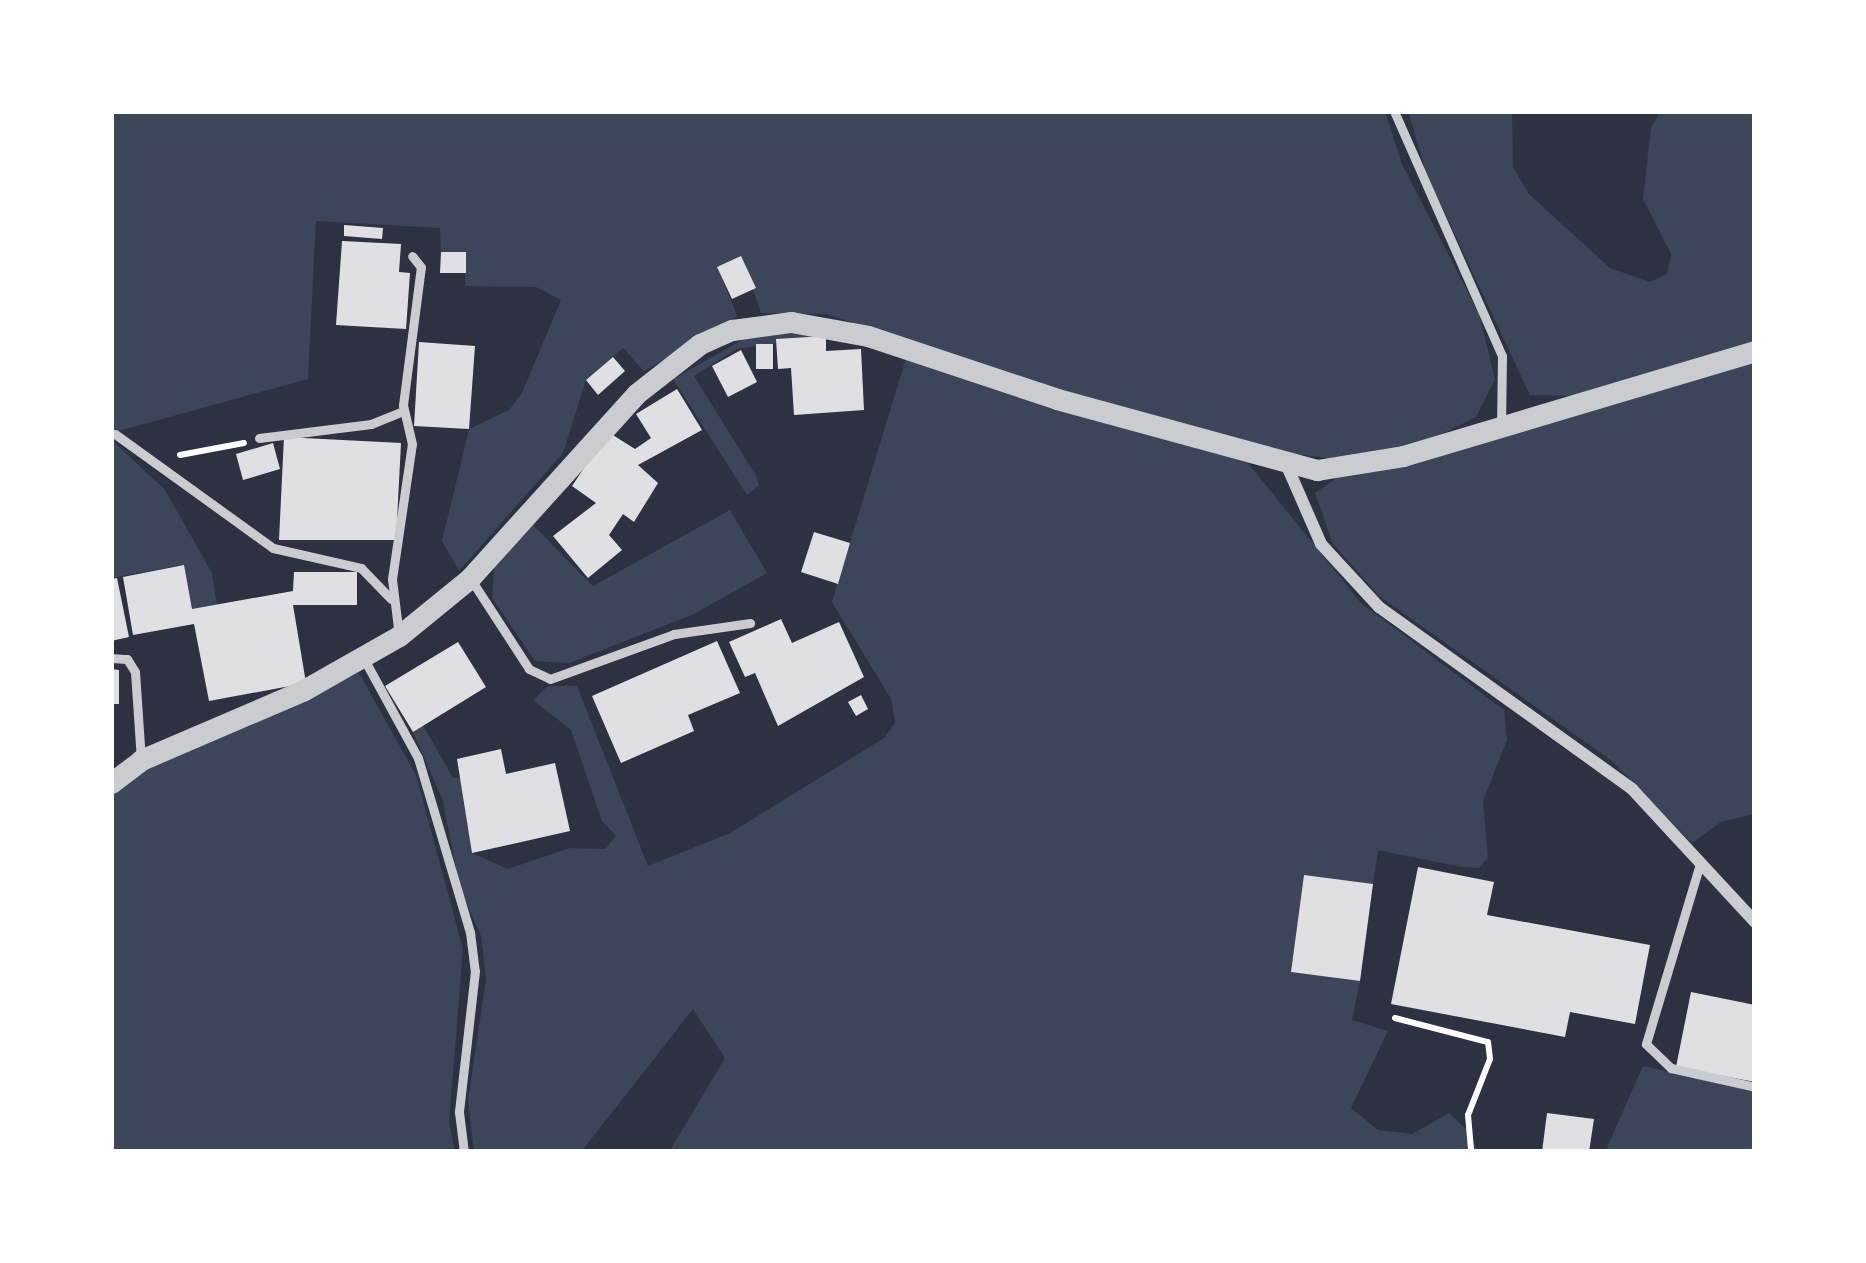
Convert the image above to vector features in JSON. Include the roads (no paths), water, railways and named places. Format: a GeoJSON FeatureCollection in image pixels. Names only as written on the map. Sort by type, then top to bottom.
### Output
{"type":"FeatureCollection","features":[{"type":"Feature","properties":{"kind":"street"},"geometry":{"type":"LineString","coordinates":[[111,783],[141,760],[364,658],[399,636],[470,578],[646,385],[700,344],[760,324],[868,335],[1287,466],[1349,467],[1755,351]]}},
{"type":"Feature","properties":{"kind":"street"},"geometry":{"type":"LineString","coordinates":[[1287,466],[1321,544],[1379,607],[1631,789],[1755,922]]}},
{"type":"Feature","properties":{"kind":"lane"},"geometry":{"type":"LineString","coordinates":[[1394,111],[1502,356],[1501,426]]}},
{"type":"Feature","properties":{"kind":"lane"},"geometry":{"type":"LineString","coordinates":[[399,636],[392,599],[412,454],[403,411],[422,267],[412,256]]}},
{"type":"Feature","properties":{"kind":"lane"},"geometry":{"type":"LineString","coordinates":[[259,438],[370,424],[403,411]]}},
{"type":"Feature","properties":{"kind":"lane"},"geometry":{"type":"LineString","coordinates":[[115,434],[288,556],[361,568],[392,599]]}},
{"type":"Feature","properties":{"kind":"lane"},"geometry":{"type":"LineString","coordinates":[[470,578],[529,669],[550,679],[686,630],[750,623]]}},
{"type":"Feature","properties":{"kind":"lane"},"geometry":{"type":"LineString","coordinates":[[111,658],[133,664],[141,760]]}},
{"type":"Feature","properties":{"kind":"lane"},"geometry":{"type":"LineString","coordinates":[[364,658],[418,758],[470,932],[475,971],[459,1112],[464,1152]]}},
{"type":"Feature","properties":{"kind":"lane"},"geometry":{"type":"LineString","coordinates":[[1700,867],[1646,1044],[1682,1072],[1755,1088]]}}]}
